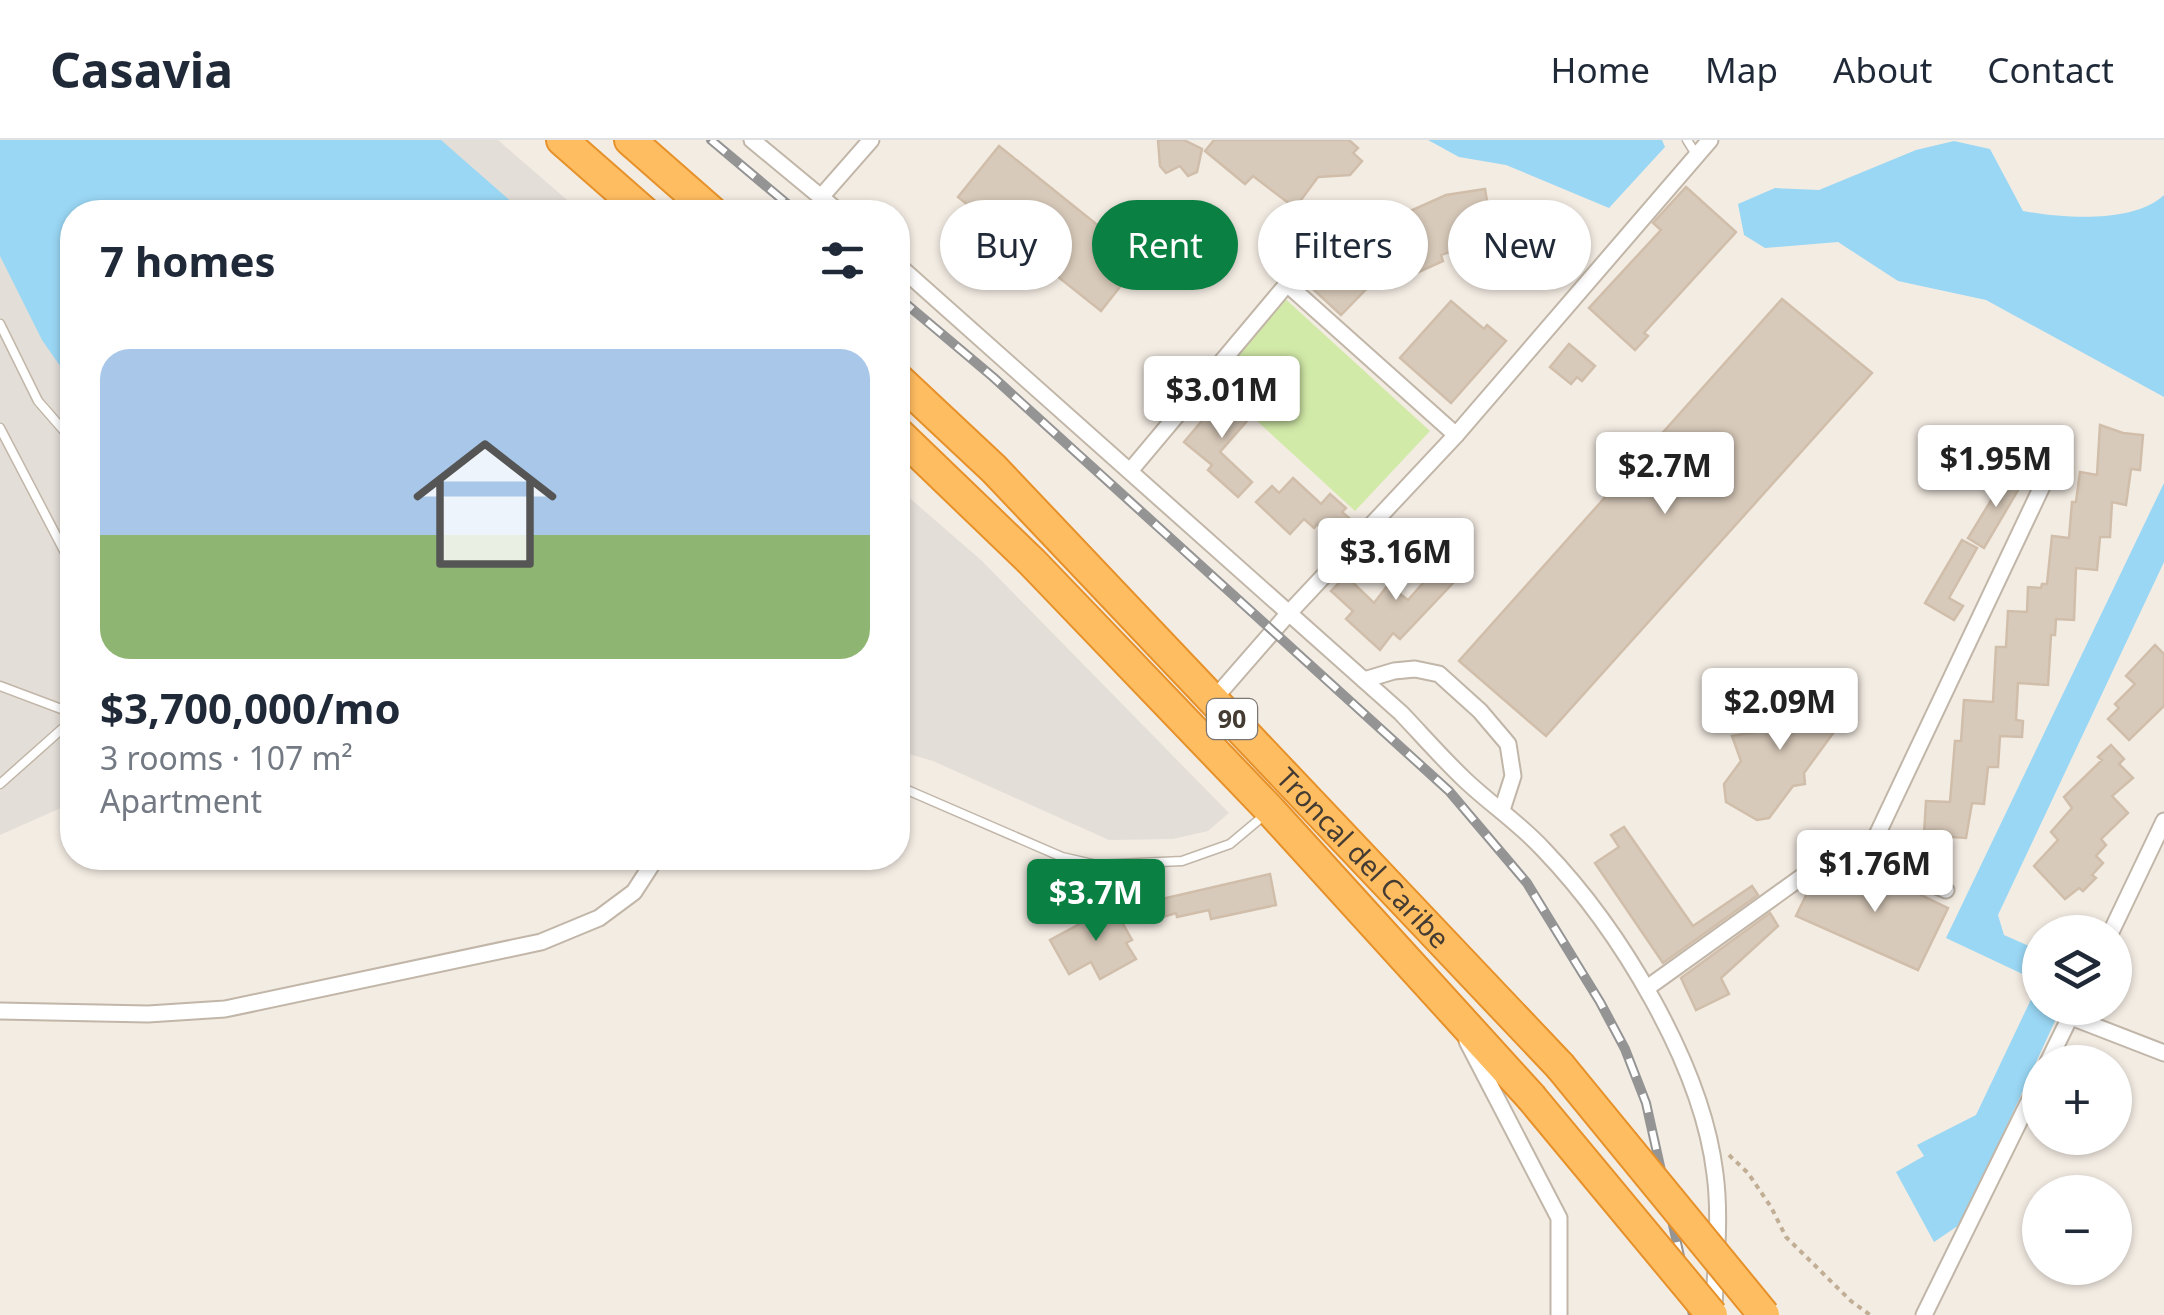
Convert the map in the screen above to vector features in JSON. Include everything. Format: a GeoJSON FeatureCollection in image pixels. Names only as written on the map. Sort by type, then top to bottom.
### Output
{"type":"FeatureCollection","features":[{"type":"Feature","properties":{"kind":"highway"},"geometry":{"type":"LineString","coordinates":[[562,140],[630,200]]}},
{"type":"Feature","properties":{"kind":"highway"},"geometry":{"type":"LineString","coordinates":[[630,140],[698,200]]}},
{"type":"Feature","properties":{"kind":"highway","name":"Troncal del Caribe"},"geometry":{"type":"LineString","coordinates":[[910,390],[994,469],[1560,1066],[1764,1315]]}},
{"type":"Feature","properties":{"kind":"highway","name":"Troncal del Caribe"},"geometry":{"type":"LineString","coordinates":[[910,445],[1032,562],[1270,810],[1531,1096],[1713,1315]]}},
{"type":"Feature","properties":{"kind":"street"},"geometry":{"type":"LineString","coordinates":[[752,140],[825,200]]}},
{"type":"Feature","properties":{"kind":"street"},"geometry":{"type":"LineString","coordinates":[[821,197],[871,140]]}},
{"type":"Feature","properties":{"kind":"street"},"geometry":{"type":"LineString","coordinates":[[1214,699],[1288,614],[1456,436],[1710,140]]}},
{"type":"Feature","properties":{"kind":"street"},"geometry":{"type":"LineString","coordinates":[[910,276],[1401,713],[1465,780],[1540,845],[1591,903],[1647,988],[1670,1035],[1705,1132],[1716,1175],[1713,1315]]}},
{"type":"Feature","properties":{"kind":"street"},"geometry":{"type":"LineString","coordinates":[[1130,472],[1287,284],[1456,436]]}},
{"type":"Feature","properties":{"kind":"street"},"geometry":{"type":"LineString","coordinates":[[1867,856],[2063,442]]}},
{"type":"Feature","properties":{"kind":"street"},"geometry":{"type":"LineString","coordinates":[[1364,680],[1415,668],[1439,674],[1480,711],[1508,744],[1514,776],[1502,810]]}},
{"type":"Feature","properties":{"kind":"street"},"geometry":{"type":"LineString","coordinates":[[2119,915],[2164,821]]}},
{"type":"Feature","properties":{"kind":"street"},"geometry":{"type":"LineString","coordinates":[[1647,988],[1820,863],[1867,856],[1946,890]]}},
{"type":"Feature","properties":{"kind":"street"},"geometry":{"type":"LineString","coordinates":[[0,1011],[148,1014],[226,1008],[540,942],[599,918],[634,892],[648,870]]}},
{"type":"Feature","properties":{"kind":"street"},"geometry":{"type":"LineString","coordinates":[[1446,1001],[1558,1218],[1562,1305],[1559,1315]]}},
{"type":"Feature","properties":{"kind":"street"},"geometry":{"type":"LineString","coordinates":[[2103,1025],[2164,1052]]}},
{"type":"Feature","properties":{"kind":"street"},"geometry":{"type":"LineString","coordinates":[[1924,1315],[2022,1116]]}},
{"type":"Feature","properties":{"kind":"lane"},"geometry":{"type":"LineString","coordinates":[[1687,140],[1696,156]]}},
{"type":"Feature","properties":{"kind":"lane"},"geometry":{"type":"LineString","coordinates":[[0,324],[38,401],[60,426]]}},
{"type":"Feature","properties":{"kind":"lane"},"geometry":{"type":"LineString","coordinates":[[0,428],[60,543]]}},
{"type":"Feature","properties":{"kind":"lane"},"geometry":{"type":"LineString","coordinates":[[0,686],[60,712]]}},
{"type":"Feature","properties":{"kind":"lane"},"geometry":{"type":"LineString","coordinates":[[0,784],[60,728]]}},
{"type":"Feature","properties":{"kind":"lane"},"geometry":{"type":"LineString","coordinates":[[910,791],[1062,856],[1096,865],[1182,861],[1230,844],[1270,810]]}},
{"type":"Feature","properties":{"kind":"path"},"geometry":{"type":"LineString","coordinates":[[1705,1132],[1748,1173],[1786,1238],[1870,1315]]}},
{"type":"Feature","properties":{"kind":"shaded area"},"geometry":{"type":"Polygon","coordinates":[[[0,140],[498,140],[567,200],[60,200],[60,808],[0,835],[0,140]]]}},
{"type":"Feature","properties":{"kind":"shaded area"},"geometry":{"type":"Polygon","coordinates":[[[910,498],[981,560],[1229,813],[1208,831],[1173,839],[1109,840],[933,761],[910,754],[910,498]]]}},
{"type":"Feature","properties":{"kind":"green space"},"geometry":{"type":"Polygon","coordinates":[[[1280,294],[1430,431],[1355,511],[1210,378],[1280,294]]]}},
{"type":"Feature","properties":{"kind":"water"},"geometry":{"type":"Polygon","coordinates":[[[0,140],[441,140],[509,200],[60,200],[60,366],[42,340],[0,256],[0,140]]]}},
{"type":"Feature","properties":{"kind":"water"},"geometry":{"type":"Polygon","coordinates":[[[1428,140],[1662,140],[1665,147],[1609,208],[1506,165],[1459,157],[1428,140]]]}},
{"type":"Feature","properties":{"kind":"water"},"geometry":{"type":"Polygon","coordinates":[[[1954,141],[1990,149],[2023,211],[2077,217],[2116,215],[2151,204],[2164,195],[2164,397],[1986,300],[1898,281],[1838,242],[1765,248],[1744,235],[1738,204],[1775,188],[1819,190],[1916,150],[1954,141]]]}},
{"type":"Feature","properties":{"kind":"water"},"geometry":{"type":"Polygon","coordinates":[[[2164,483],[2164,562],[1998,915],[2004,935],[2022,943],[2022,974],[1946,938],[2164,483]]]}},
{"type":"Feature","properties":{"kind":"water"},"geometry":{"type":"Polygon","coordinates":[[[2022,1018],[2022,1025],[2053,1025],[2044,1045],[2022,1045],[2022,1093],[1962,1223],[1934,1242],[1896,1172],[1924,1156],[1917,1145],[1976,1115],[2022,1018]]]}},
{"type":"Feature","properties":{"kind":"building"},"geometry":{"type":"Polygon","coordinates":[[[1158,140],[1184,140],[1202,149],[1197,172],[1188,176],[1180,166],[1166,173],[1160,166],[1158,140]]]}},
{"type":"Feature","properties":{"kind":"building"},"geometry":{"type":"Polygon","coordinates":[[[1214,140],[1349,140],[1358,148],[1353,153],[1362,161],[1350,175],[1318,177],[1301,200],[1284,200],[1253,176],[1245,184],[1205,151],[1214,140]]]}},
{"type":"Feature","properties":{"kind":"building"},"geometry":{"type":"Polygon","coordinates":[[[999,146],[1066,200],[962,200],[958,197],[999,146]]]}},
{"type":"Feature","properties":{"kind":"building"},"geometry":{"type":"Polygon","coordinates":[[[1686,187],[1736,232],[1644,333],[1648,336],[1635,350],[1589,308],[1661,230],[1653,223],[1686,187]]]}},
{"type":"Feature","properties":{"kind":"building"},"geometry":{"type":"Polygon","coordinates":[[[1485,189],[1487,200],[1448,200],[1448,253],[1441,255],[1443,261],[1428,268],[1428,203],[1446,195],[1485,189]]]}},
{"type":"Feature","properties":{"kind":"building"},"geometry":{"type":"Polygon","coordinates":[[[1072,205],[1092,221],[1092,290],[1117,290],[1101,311],[1072,288],[1072,205]]]}},
{"type":"Feature","properties":{"kind":"building"},"geometry":{"type":"Polygon","coordinates":[[[1314,290],[1365,290],[1341,315],[1314,290]]]}},
{"type":"Feature","properties":{"kind":"building"},"geometry":{"type":"Polygon","coordinates":[[[1782,299],[1872,373],[1546,736],[1459,661],[1782,299]]]}},
{"type":"Feature","properties":{"kind":"building"},"geometry":{"type":"Polygon","coordinates":[[[1451,301],[1484,329],[1487,325],[1506,341],[1451,403],[1400,358],[1451,301]]]}},
{"type":"Feature","properties":{"kind":"building"},"geometry":{"type":"Polygon","coordinates":[[[1569,344],[1595,366],[1582,381],[1577,377],[1571,384],[1550,367],[1569,344]]]}},
{"type":"Feature","properties":{"kind":"building"},"geometry":{"type":"Polygon","coordinates":[[[1227,391],[1253,414],[1220,452],[1252,482],[1238,497],[1208,470],[1212,465],[1184,442],[1227,391]]]}},
{"type":"Feature","properties":{"kind":"building"},"geometry":{"type":"Polygon","coordinates":[[[2100,425],[2143,435],[2140,470],[2131,469],[2126,505],[2112,502],[2110,537],[2100,537],[2097,570],[2076,568],[2074,620],[2056,619],[2055,635],[2051,635],[2048,685],[2018,683],[2016,720],[2023,721],[2022,737],[2000,736],[1998,767],[1988,767],[1984,804],[1972,803],[1966,838],[1924,835],[1926,801],[1950,802],[1955,741],[1961,741],[1964,700],[1993,702],[1996,647],[2006,647],[2008,611],[2027,612],[2028,587],[2041,588],[2047,584],[2052,536],[2069,538],[2080,472],[2097,475],[2100,425]]]}},
{"type":"Feature","properties":{"kind":"building"},"geometry":{"type":"Polygon","coordinates":[[[2009,471],[2024,480],[1984,548],[1968,538],[2009,471]]]}},
{"type":"Feature","properties":{"kind":"building"},"geometry":{"type":"Polygon","coordinates":[[[1293,478],[1321,504],[1330,494],[1346,508],[1342,512],[1350,519],[1338,533],[1329,526],[1324,531],[1317,524],[1314,528],[1304,519],[1290,534],[1256,502],[1272,486],[1279,493],[1293,478]]]}},
{"type":"Feature","properties":{"kind":"building"},"geometry":{"type":"Polygon","coordinates":[[[1962,540],[1977,548],[1949,598],[1963,606],[1954,620],[1925,603],[1962,540]]]}},
{"type":"Feature","properties":{"kind":"building"},"geometry":{"type":"Polygon","coordinates":[[[1454,548],[1467,558],[1450,580],[1453,583],[1400,639],[1393,633],[1380,650],[1346,619],[1353,611],[1331,591],[1346,576],[1374,603],[1388,585],[1408,600],[1454,548]]]}},
{"type":"Feature","properties":{"kind":"building"},"geometry":{"type":"Polygon","coordinates":[[[2155,645],[2164,654],[2164,706],[2129,740],[2108,719],[2119,708],[2115,704],[2135,684],[2126,676],[2155,645]]]}},
{"type":"Feature","properties":{"kind":"building"},"geometry":{"type":"Polygon","coordinates":[[[1815,680],[1811,703],[1843,710],[1842,721],[1804,773],[1805,784],[1793,786],[1769,818],[1757,820],[1726,802],[1724,784],[1741,761],[1732,736],[1761,731],[1798,683],[1815,680]]]}},
{"type":"Feature","properties":{"kind":"building"},"geometry":{"type":"Polygon","coordinates":[[[2111,745],[2124,759],[2119,764],[2133,778],[2112,796],[2128,813],[2101,839],[2106,845],[2096,856],[2103,863],[2092,875],[2096,878],[2083,891],[2079,888],[2065,899],[2034,866],[2058,840],[2051,832],[2072,808],[2064,797],[2102,760],[2098,757],[2111,745]]]}},
{"type":"Feature","properties":{"kind":"building"},"geometry":{"type":"Polygon","coordinates":[[[1624,827],[1693,926],[1752,886],[1758,895],[1663,963],[1595,863],[1619,847],[1611,835],[1624,827]]]}},
{"type":"Feature","properties":{"kind":"building"},"geometry":{"type":"Polygon","coordinates":[[[1865,868],[1948,908],[1918,970],[1796,916],[1812,883],[1825,874],[1846,882],[1852,870],[1865,868]]]}},
{"type":"Feature","properties":{"kind":"building"},"geometry":{"type":"Polygon","coordinates":[[[1270,874],[1276,905],[1211,919],[1209,910],[1156,919],[1144,915],[1144,905],[1151,897],[1162,899],[1270,874]]]}},
{"type":"Feature","properties":{"kind":"building"},"geometry":{"type":"Polygon","coordinates":[[[1113,906],[1132,940],[1126,943],[1136,959],[1100,979],[1091,962],[1069,974],[1050,940],[1113,906]]]}},
{"type":"Feature","properties":{"kind":"building"},"geometry":{"type":"Polygon","coordinates":[[[1770,913],[1778,926],[1721,978],[1729,994],[1696,1010],[1681,978],[1770,913]]]}},
{"type":"Feature","properties":{"kind":"railway"},"geometry":{"type":"LineString","coordinates":[[711,140],[783,200]]}},
{"type":"Feature","properties":{"kind":"railway"},"geometry":{"type":"LineString","coordinates":[[910,307],[993,377],[1449,791],[1527,883],[1600,1002],[1625,1049],[1646,1103],[1693,1315]]}}]}
